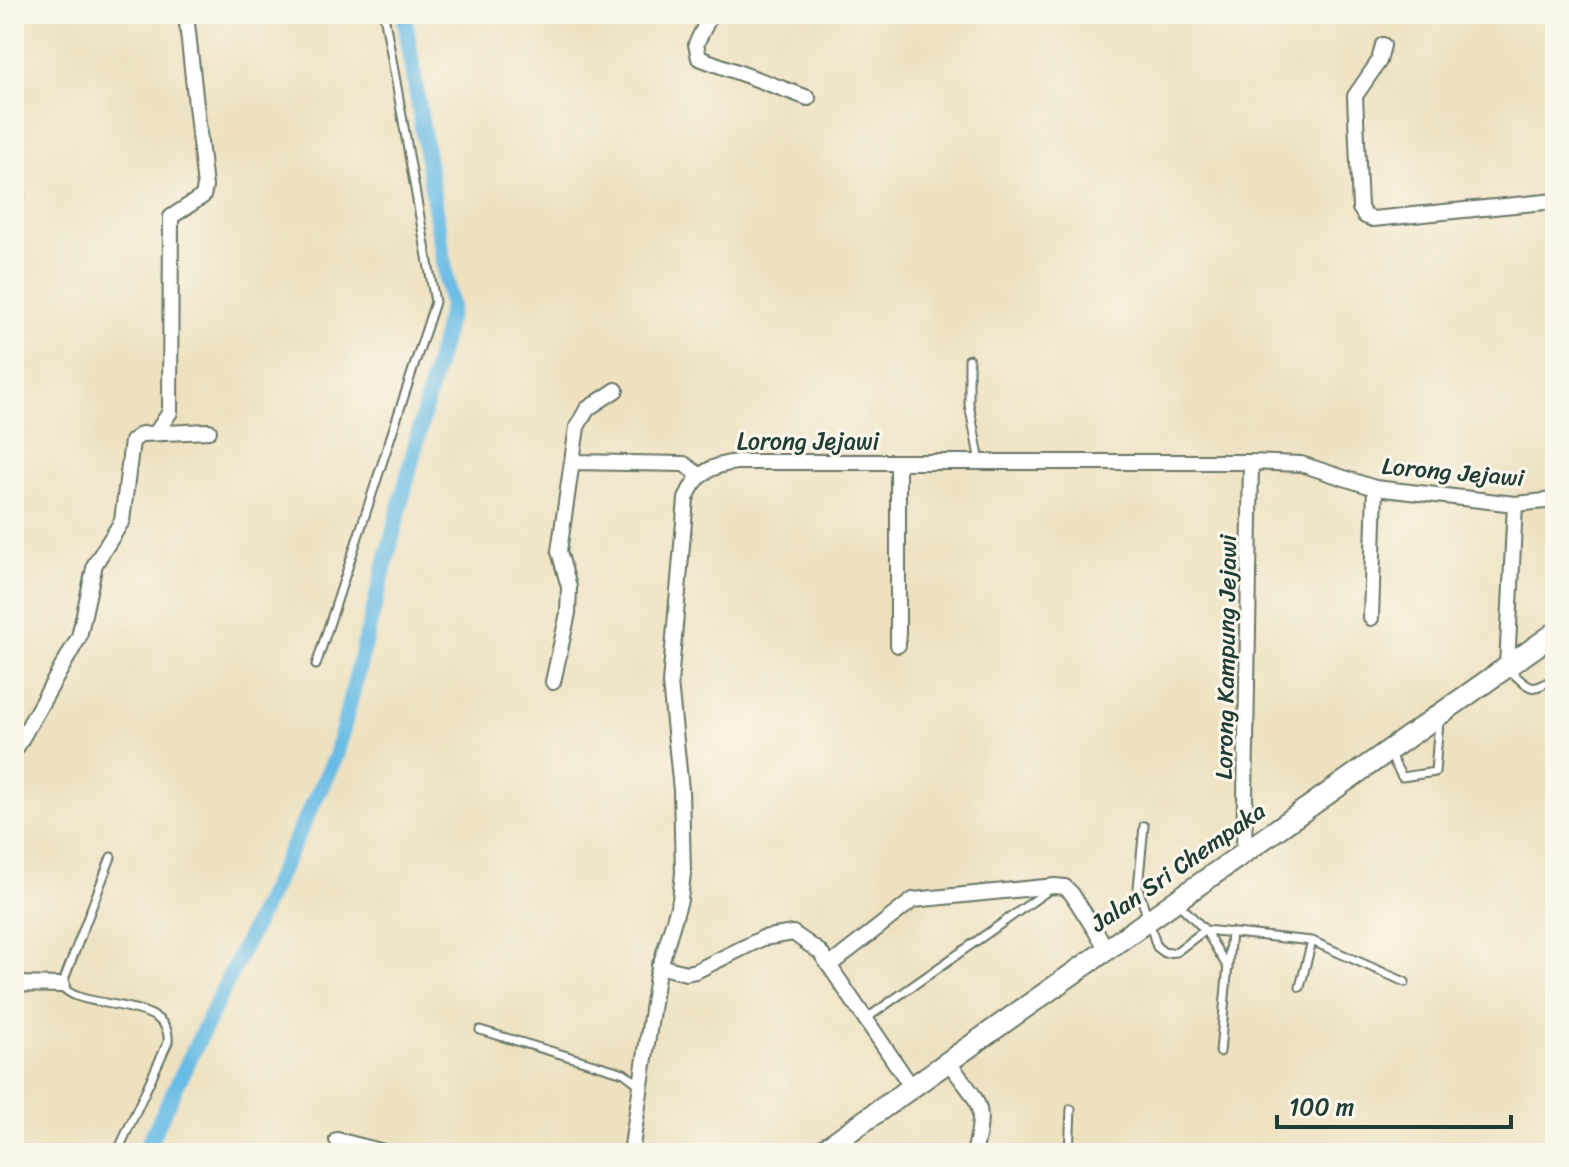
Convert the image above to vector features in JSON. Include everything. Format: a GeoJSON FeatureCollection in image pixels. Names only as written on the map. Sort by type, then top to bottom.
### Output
{"type":"FeatureCollection","features":[{"type":"Feature","properties":{"kind":"main road","name":"Jalan Sri Chempaka"},"geometry":{"type":"LineString","coordinates":[[821,1150],[1555,633]]}},
{"type":"Feature","properties":{"kind":"street"},"geometry":{"type":"LineString","coordinates":[[156,433],[170,412],[171,217],[199,199],[205,187],[186,14]]}},
{"type":"Feature","properties":{"kind":"street"},"geometry":{"type":"LineString","coordinates":[[711,14],[696,44],[699,58],[808,98]]}},
{"type":"Feature","properties":{"kind":"street"},"geometry":{"type":"LineString","coordinates":[[1383,45],[1379,61],[1355,96],[1360,208],[1365,216],[1373,219],[1555,201]]}},
{"type":"Feature","properties":{"kind":"street"},"geometry":{"type":"LineString","coordinates":[[553,682],[568,613],[569,587],[559,551],[582,417],[596,401],[616,390]]}},
{"type":"Feature","properties":{"kind":"street"},"geometry":{"type":"LineString","coordinates":[[16,745],[79,637],[95,564],[122,521],[132,441],[138,435],[209,431]]}},
{"type":"Feature","properties":{"kind":"street"},"geometry":{"type":"LineString","coordinates":[[573,462],[684,464],[699,475],[686,499],[670,683],[681,790],[683,873],[680,900],[659,966],[631,1153]]}},
{"type":"Feature","properties":{"kind":"street","name":"Lorong Jejawi"},"geometry":{"type":"LineString","coordinates":[[699,475],[723,463],[737,462],[1251,462],[1301,464],[1375,488],[1515,504],[1555,500]]}},
{"type":"Feature","properties":{"kind":"street"},"geometry":{"type":"LineString","coordinates":[[898,462],[898,645]]}},
{"type":"Feature","properties":{"kind":"street","name":"Lorong Kampung Jejawi"},"geometry":{"type":"LineString","coordinates":[[1244,852],[1251,462]]}},
{"type":"Feature","properties":{"kind":"street"},"geometry":{"type":"LineString","coordinates":[[1371,618],[1375,488]]}},
{"type":"Feature","properties":{"kind":"street"},"geometry":{"type":"LineString","coordinates":[[1507,667],[1515,504]]}},
{"type":"Feature","properties":{"kind":"street"},"geometry":{"type":"LineString","coordinates":[[830,965],[913,900],[1055,886],[1065,887],[1072,894],[1107,949]]}},
{"type":"Feature","properties":{"kind":"street"},"geometry":{"type":"LineString","coordinates":[[659,966],[686,973],[696,971],[763,938],[793,933],[819,950],[911,1086]]}},
{"type":"Feature","properties":{"kind":"street"},"geometry":{"type":"LineString","coordinates":[[14,984],[62,985]]}},
{"type":"Feature","properties":{"kind":"street"},"geometry":{"type":"LineString","coordinates":[[947,1060],[981,1110],[982,1121],[974,1153]]}},
{"type":"Feature","properties":{"kind":"street"},"geometry":{"type":"LineString","coordinates":[[337,1140],[388,1153]]}},
{"type":"Feature","properties":{"kind":"lane"},"geometry":{"type":"LineString","coordinates":[[316,665],[435,302],[384,14]]}},
{"type":"Feature","properties":{"kind":"lane"},"geometry":{"type":"LineString","coordinates":[[969,359],[969,404],[980,462]]}},
{"type":"Feature","properties":{"kind":"lane"},"geometry":{"type":"LineString","coordinates":[[1507,667],[1530,688],[1538,689],[1555,677]]}},
{"type":"Feature","properties":{"kind":"lane"},"geometry":{"type":"LineString","coordinates":[[1388,751],[1402,777],[1435,772],[1439,715]]}},
{"type":"Feature","properties":{"kind":"lane"},"geometry":{"type":"LineString","coordinates":[[1144,826],[1138,888],[1157,947],[1165,953],[1176,952],[1205,930],[1312,941],[1405,982]]}},
{"type":"Feature","properties":{"kind":"lane"},"geometry":{"type":"LineString","coordinates":[[111,857],[62,985],[71,995],[121,1004],[154,1018],[164,1023],[169,1032],[117,1153]]}},
{"type":"Feature","properties":{"kind":"lane"},"geometry":{"type":"LineString","coordinates":[[867,1018],[1055,886]]}},
{"type":"Feature","properties":{"kind":"lane"},"geometry":{"type":"LineString","coordinates":[[1175,901],[1205,930],[1228,968]]}},
{"type":"Feature","properties":{"kind":"lane"},"geometry":{"type":"LineString","coordinates":[[1220,1052],[1231,932]]}},
{"type":"Feature","properties":{"kind":"lane"},"geometry":{"type":"LineString","coordinates":[[1300,987],[1312,941]]}},
{"type":"Feature","properties":{"kind":"lane"},"geometry":{"type":"LineString","coordinates":[[480,1030],[624,1073],[642,1087]]}},
{"type":"Feature","properties":{"kind":"lane"},"geometry":{"type":"LineString","coordinates":[[1069,1153],[1071,1109]]}},
{"type":"Feature","properties":{"kind":"waterway"},"geometry":{"type":"LineString","coordinates":[[144,1153],[336,756],[451,307],[404,14]]}}]}
